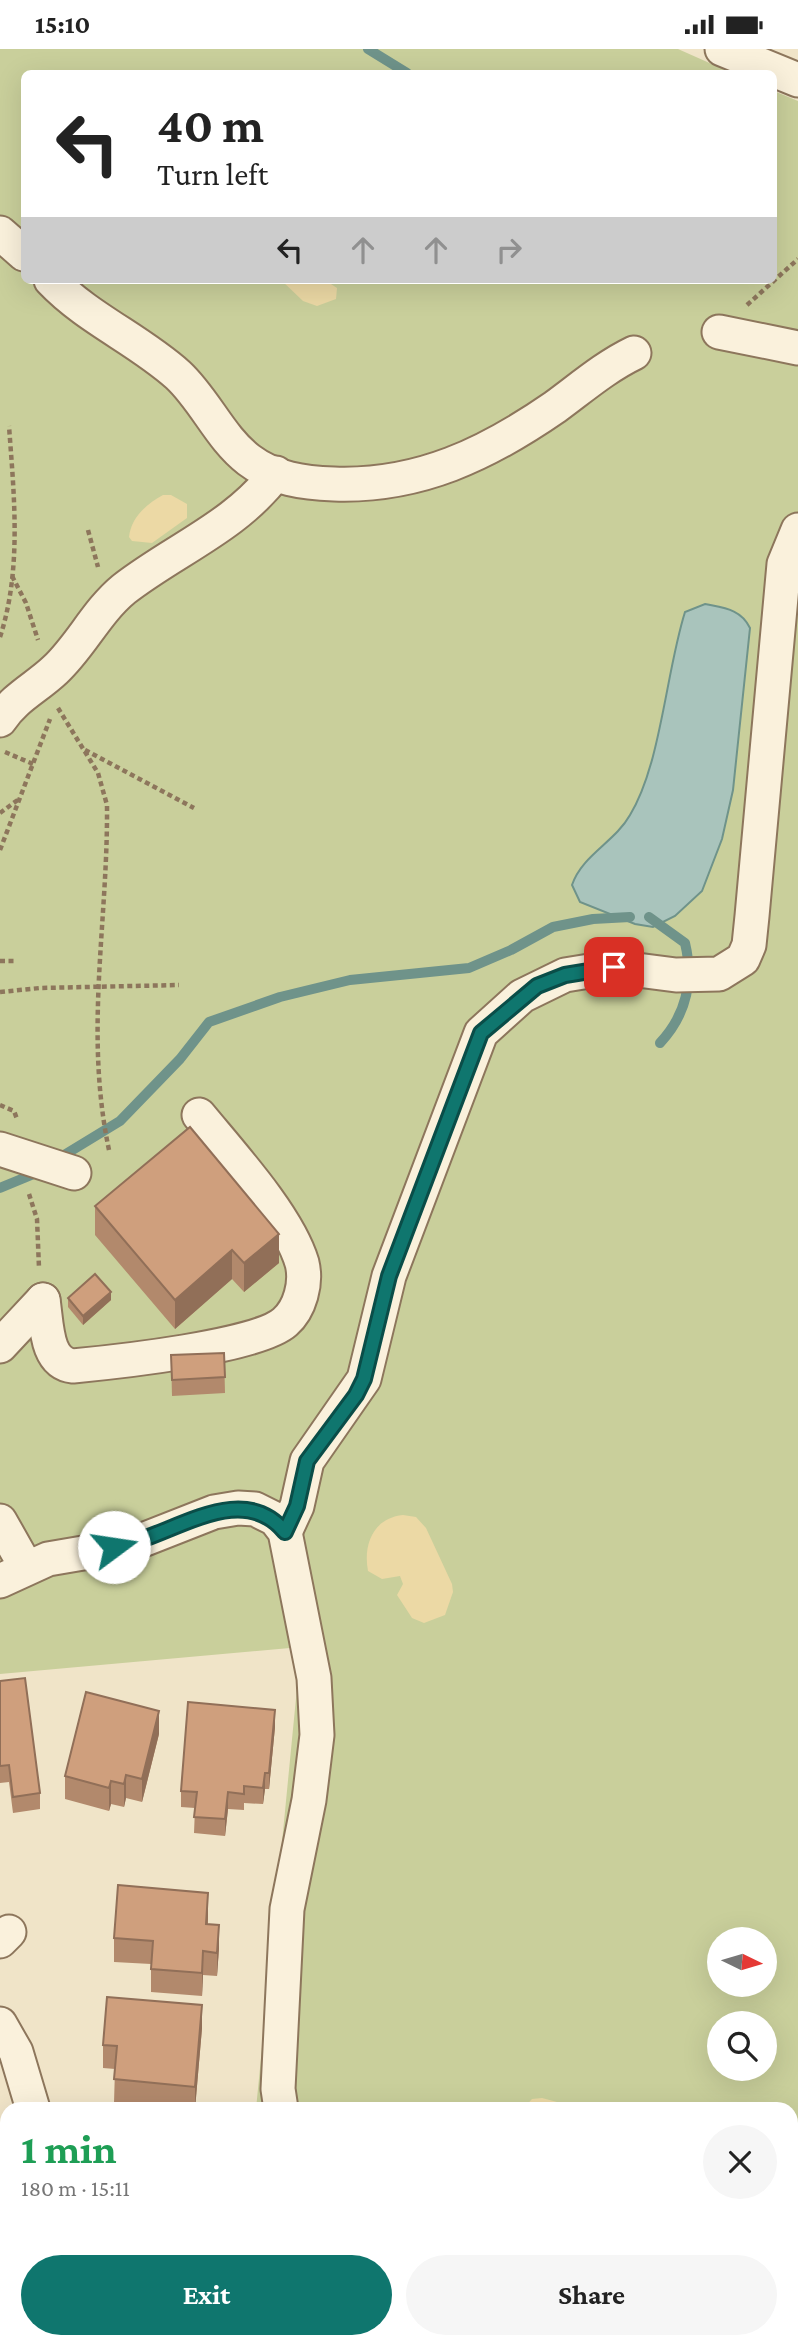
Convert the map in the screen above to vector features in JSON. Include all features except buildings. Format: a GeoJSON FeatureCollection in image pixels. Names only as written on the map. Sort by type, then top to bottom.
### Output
{"type":"FeatureCollection","features":[{"type":"Feature","properties":{"kind":"street"},"geometry":{"type":"LineString","coordinates":[[722,49],[773,70]]}},
{"type":"Feature","properties":{"kind":"street"},"geometry":{"type":"LineString","coordinates":[[777,71],[798,80]]}},
{"type":"Feature","properties":{"kind":"street"},"geometry":{"type":"LineString","coordinates":[[0,233],[21,251]]}},
{"type":"Feature","properties":{"kind":"street"},"geometry":{"type":"LineString","coordinates":[[55,284],[83,309],[145,348],[171,369],[194,390],[248,459],[303,483],[350,485],[389,481],[460,463],[524,428],[614,363],[634,353]]}},
{"type":"Feature","properties":{"kind":"street"},"geometry":{"type":"LineString","coordinates":[[719,332],[798,348]]}},
{"type":"Feature","properties":{"kind":"street"},"geometry":{"type":"LineString","coordinates":[[1,736],[22,693],[56,669],[106,605],[150,571],[208,535],[264,489],[276,473]]}},
{"type":"Feature","properties":{"kind":"street"},"geometry":{"type":"LineString","coordinates":[[285,1532],[297,1506],[307,1461],[356,1395],[364,1379],[389,1276],[481,1033],[522,996],[565,975],[614,967],[703,976],[719,974],[743,959],[749,945],[784,564],[798,530]]}},
{"type":"Feature","properties":{"kind":"street"},"geometry":{"type":"LineString","coordinates":[[44,1300],[54,1357],[62,1365],[73,1366],[253,1338],[283,1324],[294,1311],[304,1281],[302,1263],[282,1222],[199,1115]]}},
{"type":"Feature","properties":{"kind":"street"},"geometry":{"type":"LineString","coordinates":[[0,1149],[74,1173]]}},
{"type":"Feature","properties":{"kind":"street"},"geometry":{"type":"LineString","coordinates":[[0,1346],[44,1300]]}},
{"type":"Feature","properties":{"kind":"street"},"geometry":{"type":"LineString","coordinates":[[0,1521],[13,1574],[48,1559],[130,1545],[214,1512],[238,1508],[255,1509],[275,1519],[285,1532],[317,1706],[314,1767],[287,1909],[278,2102]]}},
{"type":"Feature","properties":{"kind":"street"},"geometry":{"type":"LineString","coordinates":[[0,2024],[16,2052],[31,2102]]}},
{"type":"Feature","properties":{"kind":"path"},"geometry":{"type":"LineString","coordinates":[[777,278],[798,259]]}},
{"type":"Feature","properties":{"kind":"path"},"geometry":{"type":"LineString","coordinates":[[719,332],[771,284]]}},
{"type":"Feature","properties":{"kind":"path"},"geometry":{"type":"LineString","coordinates":[[0,637],[12,576],[15,519],[9,426]]}},
{"type":"Feature","properties":{"kind":"path"},"geometry":{"type":"LineString","coordinates":[[55,705],[98,773],[107,805],[97,987],[98,1069],[109,1150]]}},
{"type":"Feature","properties":{"kind":"path"},"geometry":{"type":"LineString","coordinates":[[1,736],[33,764]]}},
{"type":"Feature","properties":{"kind":"path"},"geometry":{"type":"LineString","coordinates":[[84,750],[194,808]]}},
{"type":"Feature","properties":{"kind":"path"},"geometry":{"type":"LineString","coordinates":[[0,813],[19,799]]}},
{"type":"Feature","properties":{"kind":"path"},"geometry":{"type":"LineString","coordinates":[[0,961],[15,961]]}},
{"type":"Feature","properties":{"kind":"path"},"geometry":{"type":"LineString","coordinates":[[0,992],[179,985]]}},
{"type":"Feature","properties":{"kind":"path"},"geometry":{"type":"LineString","coordinates":[[30,1198],[37,1219],[44,1300]]}},
{"type":"Feature","properties":{"kind":"green space"},"geometry":{"type":"Polygon","coordinates":[[[0,49],[678,49],[725,70],[21,70],[21,284],[777,284],[777,92],[798,101],[798,2102],[257,2102],[301,1647],[0,1674],[0,49]]]}},
{"type":"Feature","properties":{"kind":"sand"},"geometry":{"type":"Polygon","coordinates":[[[285,284],[331,284],[337,288],[336,299],[317,306],[303,301],[285,284]]]}},
{"type":"Feature","properties":{"kind":"sand"},"geometry":{"type":"Polygon","coordinates":[[[163,495],[171,495],[187,504],[187,518],[152,543],[132,541],[129,537],[130,530],[136,518],[145,507],[163,495]]]}},
{"type":"Feature","properties":{"kind":"sand"},"geometry":{"type":"Polygon","coordinates":[[[403,1515],[416,1517],[426,1528],[452,1584],[453,1592],[445,1615],[424,1623],[412,1618],[397,1595],[403,1584],[400,1576],[382,1579],[368,1571],[367,1552],[372,1534],[384,1521],[403,1515]]]}},
{"type":"Feature","properties":{"kind":"sand"},"geometry":{"type":"Polygon","coordinates":[[[542,2098],[557,2102],[529,2102],[542,2098]]]}},
{"type":"Feature","properties":{"kind":"water"},"geometry":{"type":"Polygon","coordinates":[[[705,604],[737,613],[750,628],[733,790],[722,839],[702,891],[675,916],[653,927],[635,924],[580,902],[572,885],[583,865],[624,825],[640,794],[656,744],[685,612],[705,604]]]}},
{"type":"Feature","properties":{"kind":"waterway"},"geometry":{"type":"LineString","coordinates":[[368,49],[402,70]]}},
{"type":"Feature","properties":{"kind":"waterway"},"geometry":{"type":"LineString","coordinates":[[56,1160],[120,1121],[180,1059],[209,1022],[280,997],[350,980],[469,968],[511,950],[553,927],[593,919],[630,917]]}},
{"type":"Feature","properties":{"kind":"waterway"},"geometry":{"type":"LineString","coordinates":[[649,917],[685,943],[688,957],[688,984],[682,1009],[660,1043]]}},
{"type":"Feature","properties":{"kind":"waterway"},"geometry":{"type":"LineString","coordinates":[[0,1188],[41,1171]]}},
{"type":"Feature","properties":{"kind":"route"},"geometry":{"type":"LineString","coordinates":[[114,1547],[130,1545],[214,1512],[238,1508],[255,1509],[275,1519],[285,1532],[297,1506],[300,1481],[307,1461],[333,1422],[356,1395],[364,1379],[389,1276],[481,1033],[537,986],[565,975],[614,967]]}}]}
